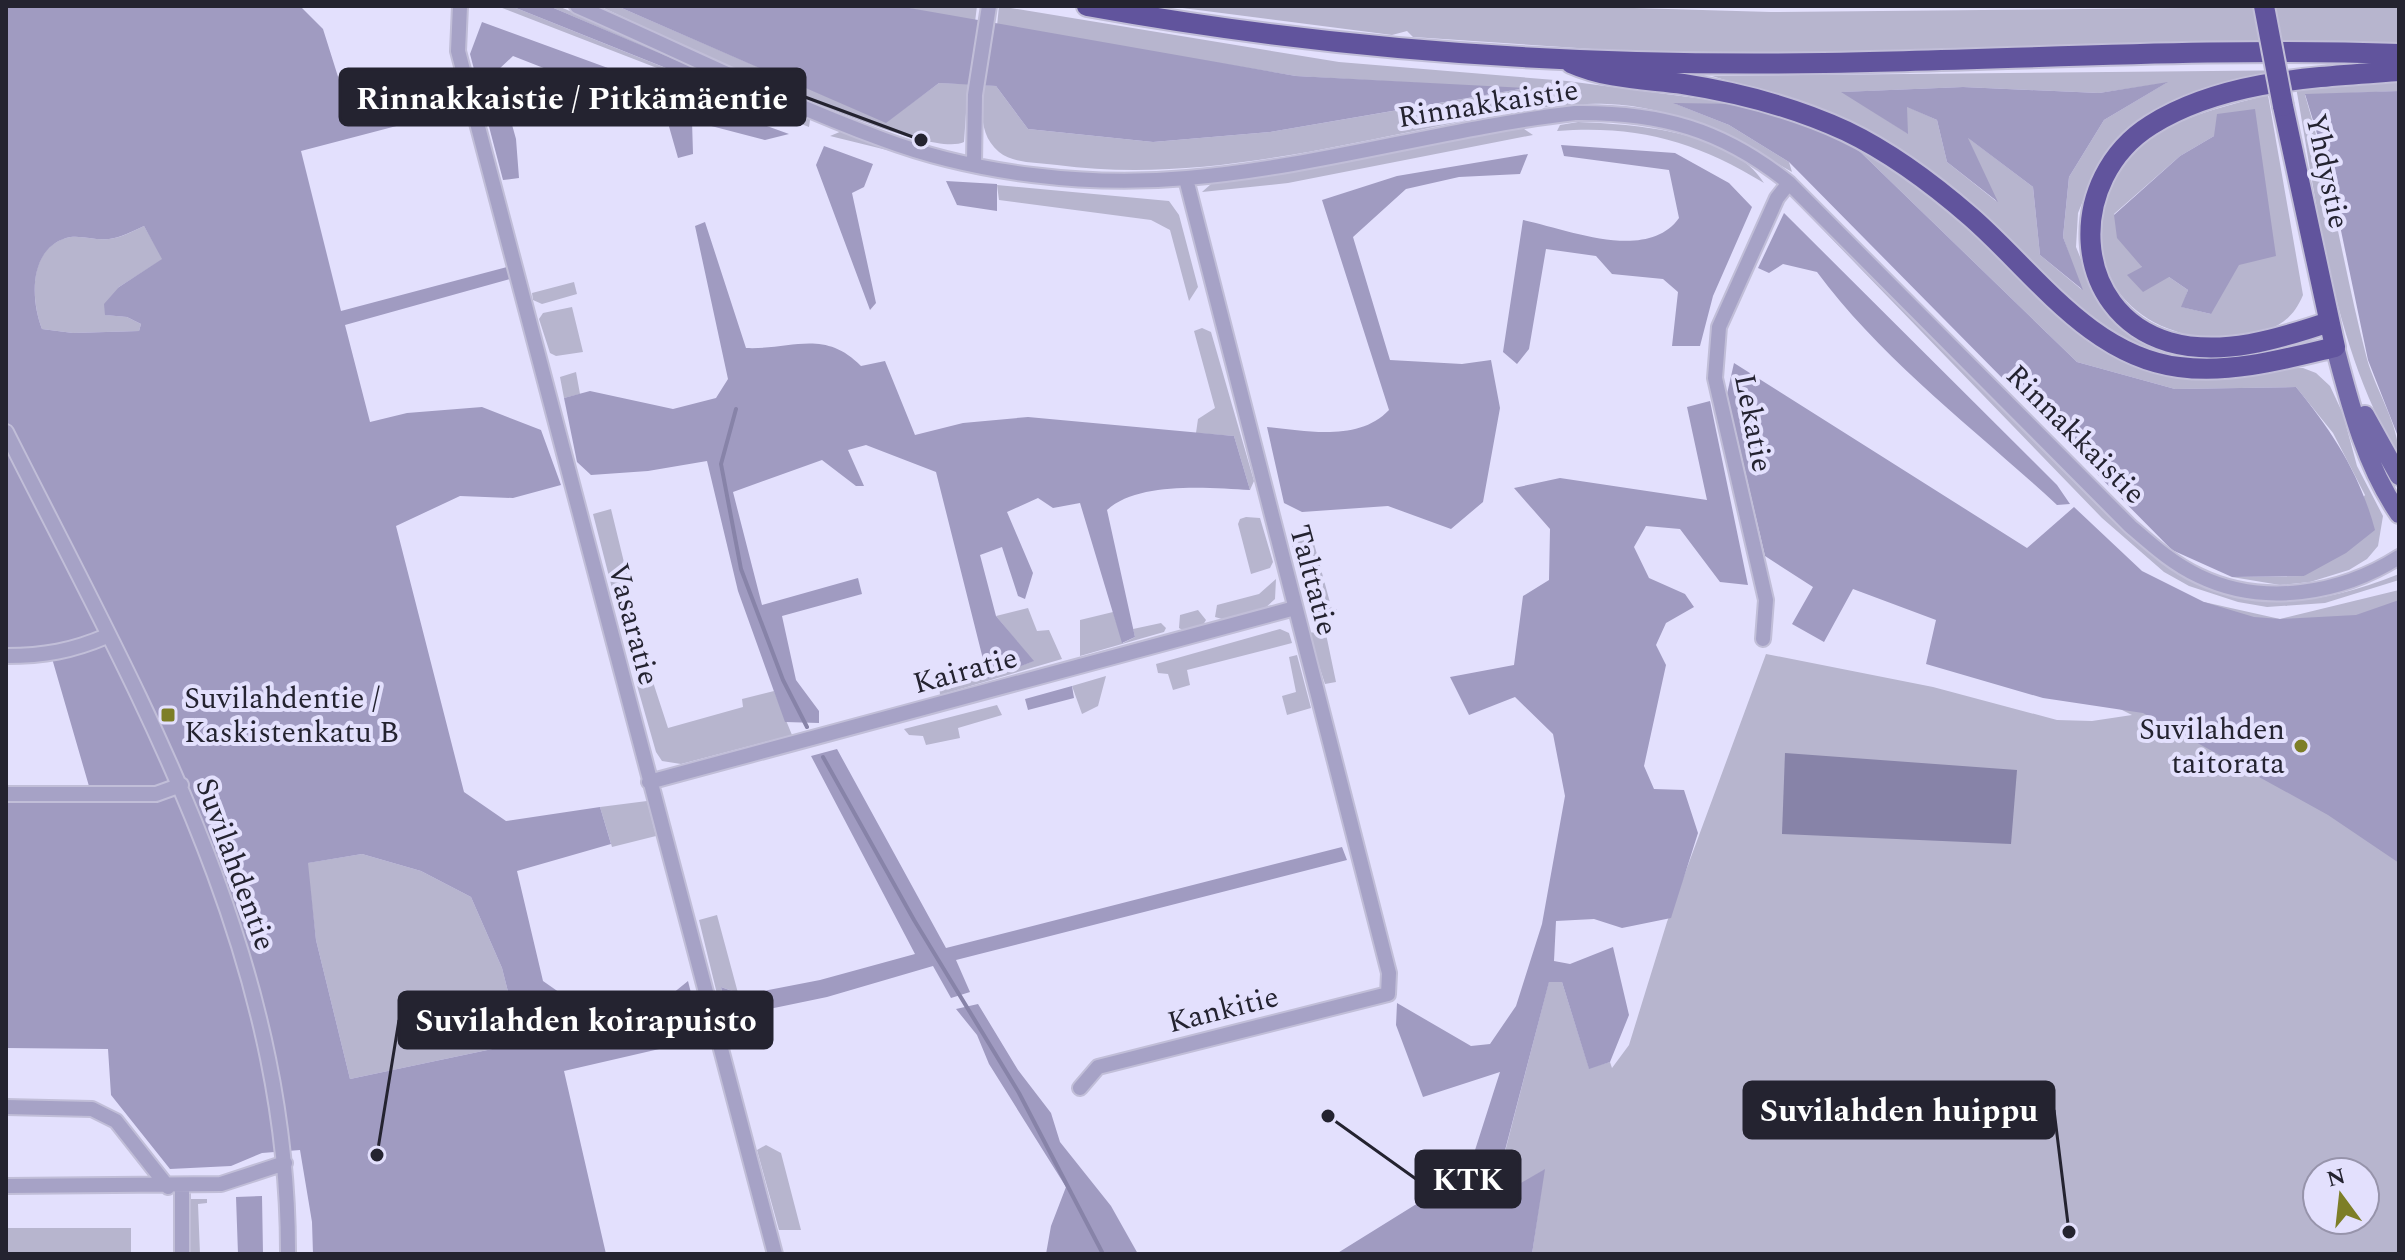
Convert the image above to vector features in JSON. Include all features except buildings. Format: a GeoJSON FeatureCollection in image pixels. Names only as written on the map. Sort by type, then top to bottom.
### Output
{"type":"FeatureCollection","features":[{"type":"Feature","properties":{"kind":"highway"},"geometry":{"type":"LineString","coordinates":[[1087,6],[1236,29],[1563,60],[1820,63],[2198,54],[2399,54]]}},
{"type":"Feature","properties":{"kind":"highway","name":"Yhdystie"},"geometry":{"type":"LineString","coordinates":[[2264,6],[2335,347]]}},
{"type":"Feature","properties":{"kind":"highway"},"geometry":{"type":"LineString","coordinates":[[1563,60],[1596,74],[1748,95],[1797,110],[1848,132],[1892,156],[1936,188],[2080,321],[2141,357],[2179,367],[2221,367],[2258,364],[2335,347]]}},
{"type":"Feature","properties":{"kind":"highway"},"geometry":{"type":"LineString","coordinates":[[2329,322],[2294,334],[2219,348],[2168,342],[2145,331],[2124,315],[2097,272],[2091,250],[2092,201],[2115,156],[2151,125],[2175,113],[2213,99],[2306,78],[2399,71]]}},
{"type":"Feature","properties":{"kind":"main road"},"geometry":{"type":"LineString","coordinates":[[2335,347],[2373,432],[2399,476]]}},
{"type":"Feature","properties":{"kind":"main road"},"geometry":{"type":"LineString","coordinates":[[2335,347],[2353,412],[2377,477],[2399,514]]}},
{"type":"Feature","properties":{"kind":"street","name":"Vasaratie"},"geometry":{"type":"LineString","coordinates":[[460,6],[458,51],[775,1254]]}},
{"type":"Feature","properties":{"kind":"street","name":"Rinnakkaistie"},"geometry":{"type":"LineString","coordinates":[[577,6],[882,139],[974,164],[1075,177],[1186,179],[1269,167],[1522,120],[1602,113],[1665,120],[1698,129],[1736,144],[1789,183],[2130,526],[2179,565],[2229,587],[2305,593],[2378,571],[2399,557]]}},
{"type":"Feature","properties":{"kind":"street"},"geometry":{"type":"LineString","coordinates":[[974,164],[975,95],[989,6]]}},
{"type":"Feature","properties":{"kind":"street","name":"Talttatie"},"geometry":{"type":"LineString","coordinates":[[1186,179],[1389,973],[1388,994]]}},
{"type":"Feature","properties":{"kind":"street","name":"Lekatie"},"geometry":{"type":"LineString","coordinates":[[1763,639],[1766,600],[1715,378],[1719,327],[1777,198],[1789,183]]}},
{"type":"Feature","properties":{"kind":"street","name":"Suvilahdentie"},"geometry":{"type":"LineString","coordinates":[[6,432],[107,636],[154,723],[181,785],[242,952],[275,1078],[285,1163],[288,1254]]}},
{"type":"Feature","properties":{"kind":"street","name":"Kairatie"},"geometry":{"type":"LineString","coordinates":[[649,782],[1295,608]]}},
{"type":"Feature","properties":{"kind":"street"},"geometry":{"type":"LineString","coordinates":[[6,656],[44,656],[72,651],[107,636]]}},
{"type":"Feature","properties":{"kind":"street"},"geometry":{"type":"LineString","coordinates":[[6,794],[156,794],[181,785]]}},
{"type":"Feature","properties":{"kind":"street","name":"Kankitie"},"geometry":{"type":"LineString","coordinates":[[1080,1088],[1098,1067],[1388,994]]}},
{"type":"Feature","properties":{"kind":"street"},"geometry":{"type":"LineString","coordinates":[[6,1107],[92,1109],[116,1121],[175,1186],[182,1254]]}},
{"type":"Feature","properties":{"kind":"street"},"geometry":{"type":"LineString","coordinates":[[6,1186],[221,1184],[285,1163]]}},
{"type":"Feature","properties":{"kind":"shaded area"},"geometry":{"type":"Polygon","coordinates":[[[6,6],[300,6],[323,29],[340,83],[362,119],[441,98],[450,112],[301,151],[341,311],[507,267],[510,279],[345,325],[370,422],[407,413],[482,407],[541,430],[561,485],[513,498],[460,496],[396,526],[464,792],[506,821],[600,807],[611,844],[517,871],[543,981],[606,1025],[651,1011],[688,981],[705,1049],[668,1047],[564,1071],[606,1254],[313,1254],[312,1222],[300,1150],[262,1153],[231,1166],[170,1169],[111,1095],[108,1049],[6,1048],[6,801],[93,800],[49,648],[6,648],[6,6]],[[144,226],[113,238],[66,238],[45,253],[39,265],[35,291],[42,329],[73,333],[139,331],[141,324],[127,317],[105,315],[104,304],[119,287],[162,259],[144,226]],[[362,854],[308,863],[316,940],[350,1079],[521,1043],[502,968],[471,897],[421,871],[362,854]]]}},
{"type":"Feature","properties":{"kind":"shaded area"},"geometry":{"type":"Polygon","coordinates":[[[497,6],[511,6],[765,108],[772,102],[549,6],[558,6],[772,97],[805,114],[810,120],[809,127],[497,6]]]}},
{"type":"Feature","properties":{"kind":"shaded area"},"geometry":{"type":"Polygon","coordinates":[[[511,6],[549,6],[772,101],[766,108],[511,6]]]}},
{"type":"Feature","properties":{"kind":"shaded area"},"geometry":{"type":"Polygon","coordinates":[[[599,6],[617,6],[886,122],[939,83],[968,84],[964,142],[938,143],[844,115],[599,6]]]}},
{"type":"Feature","properties":{"kind":"shaded area"},"geometry":{"type":"Polygon","coordinates":[[[617,6],[898,6],[1296,76],[1526,88],[1270,132],[1153,142],[1028,129],[996,86],[939,83],[886,123],[617,6]]]}},
{"type":"Feature","properties":{"kind":"shaded area"},"geometry":{"type":"Polygon","coordinates":[[[898,6],[977,6],[975,22],[898,6]]]}},
{"type":"Feature","properties":{"kind":"shaded area"},"geometry":{"type":"Polygon","coordinates":[[[999,6],[1339,62],[1567,81],[1742,104],[1676,104],[1729,125],[1789,162],[1792,172],[1704,126],[1658,111],[1607,104],[1563,105],[1520,111],[1294,154],[1199,167],[1105,169],[1019,161],[999,152],[984,129],[984,85],[996,86],[1028,129],[1153,142],[1270,132],[1521,89],[1296,76],[997,26],[999,6]]]}},
{"type":"Feature","properties":{"kind":"shaded area"},"geometry":{"type":"Polygon","coordinates":[[[1167,6],[1565,6],[1771,12],[2399,6],[2399,44],[1807,53],[1622,51],[1413,37],[1407,31],[1392,35],[1167,6]]]}},
{"type":"Feature","properties":{"kind":"shaded area"},"geometry":{"type":"Polygon","coordinates":[[[482,22],[789,134],[765,140],[692,121],[693,154],[678,158],[666,116],[513,56],[497,71],[516,139],[519,178],[503,180],[470,54],[482,22]]]}},
{"type":"Feature","properties":{"kind":"shaded area"},"geometry":{"type":"Polygon","coordinates":[[[2308,70],[2134,127],[2098,164],[2078,213],[2076,247],[2095,294],[2130,332],[2182,355],[2296,341],[2300,348],[2204,362],[2169,358],[2138,346],[2108,332],[2071,302],[1996,229],[1802,104],[1712,76],[1693,76],[2308,70]],[[2166,83],[2099,93],[1963,87],[1843,92],[1907,133],[1906,106],[1937,120],[1947,162],[1996,201],[1967,137],[2033,187],[2040,255],[2081,289],[2063,237],[2069,177],[2104,120],[2166,83]]]}},
{"type":"Feature","properties":{"kind":"shaded area"},"geometry":{"type":"Polygon","coordinates":[[[2399,80],[2399,91],[2305,95],[2367,359],[2395,432],[2399,457],[2358,370],[2343,324],[2321,229],[2296,87],[2399,80]]]}},
{"type":"Feature","properties":{"kind":"shaded area"},"geometry":{"type":"Polygon","coordinates":[[[2168,82],[2104,120],[2069,177],[2063,237],[2083,290],[2040,255],[2033,187],[1968,138],[1998,202],[1947,162],[1937,120],[1907,107],[1908,134],[1841,92],[1963,87],[2099,93],[2168,82]]]}},
{"type":"Feature","properties":{"kind":"shaded area"},"geometry":{"type":"Polygon","coordinates":[[[2399,91],[2399,439],[2368,360],[2329,173],[2305,94],[2399,91]]]}},
{"type":"Feature","properties":{"kind":"shaded area"},"geometry":{"type":"Polygon","coordinates":[[[2268,95],[2303,295],[2298,305],[2279,325],[2252,334],[2204,339],[2154,322],[2122,296],[2110,279],[2103,260],[2099,240],[2100,219],[2113,178],[2133,150],[2164,130],[2215,109],[2268,95]],[[2214,136],[2180,156],[2114,214],[2142,267],[2169,277],[2188,290],[2182,307],[2211,314],[2214,136]]]}},
{"type":"Feature","properties":{"kind":"shaded area"},"geometry":{"type":"Polygon","coordinates":[[[1673,103],[1742,104],[1849,141],[2077,362],[2175,389],[2296,387],[2353,472],[2375,530],[2346,553],[2304,576],[2232,577],[2172,550],[1789,162],[1729,125],[1673,103]]]}},
{"type":"Feature","properties":{"kind":"shaded area"},"geometry":{"type":"Polygon","coordinates":[[[2255,109],[2276,256],[2239,265],[2211,314],[2181,307],[2188,290],[2169,277],[2143,292],[2127,275],[2142,267],[2117,238],[2114,215],[2180,156],[2214,136],[2217,114],[2255,109]]]}},
{"type":"Feature","properties":{"kind":"shaded area"},"geometry":{"type":"Polygon","coordinates":[[[1578,122],[1653,128],[1706,141],[1749,166],[1764,183],[1714,156],[1665,139],[1614,131],[1557,131],[1560,125],[1578,122]]]}},
{"type":"Feature","properties":{"kind":"shaded area"},"geometry":{"type":"Polygon","coordinates":[[[1521,127],[1533,135],[1288,183],[1202,192],[1211,184],[1234,178],[1521,127]]]}},
{"type":"Feature","properties":{"kind":"shaded area"},"geometry":{"type":"Polygon","coordinates":[[[842,131],[895,152],[830,136],[842,131]]]}},
{"type":"Feature","properties":{"kind":"shaded area"},"geometry":{"type":"Polygon","coordinates":[[[1849,141],[1914,184],[2152,370],[2303,368],[2316,373],[2330,386],[2343,414],[2357,466],[2383,516],[2378,546],[2367,559],[2349,570],[2310,582],[2280,585],[2232,577],[2304,576],[2365,495],[2333,433],[2296,387],[2175,389],[2077,362],[1849,141]]]}},
{"type":"Feature","properties":{"kind":"shaded area"},"geometry":{"type":"Polygon","coordinates":[[[1561,145],[1675,153],[1729,183],[1752,207],[1713,296],[1700,346],[1672,346],[1678,292],[1663,279],[1612,274],[1596,256],[1546,249],[1529,349],[1517,364],[1503,352],[1523,220],[1583,235],[1627,241],[1647,239],[1665,231],[1679,218],[1669,170],[1564,156],[1561,145]]]}},
{"type":"Feature","properties":{"kind":"shaded area"},"geometry":{"type":"Polygon","coordinates":[[[824,146],[873,164],[864,187],[852,193],[876,303],[870,310],[816,165],[824,146]]]}},
{"type":"Feature","properties":{"kind":"shaded area"},"geometry":{"type":"Polygon","coordinates":[[[1528,154],[1520,174],[1459,177],[1406,189],[1353,237],[1390,360],[1462,364],[1491,360],[1500,408],[1483,502],[1451,529],[1388,506],[1302,512],[1284,503],[1267,427],[1315,432],[1347,430],[1363,427],[1389,410],[1322,200],[1397,176],[1528,154]]]}},
{"type":"Feature","properties":{"kind":"shaded area"},"geometry":{"type":"Polygon","coordinates":[[[946,181],[997,184],[997,211],[957,205],[946,181]]]}},
{"type":"Feature","properties":{"kind":"shaded area"},"geometry":{"type":"Polygon","coordinates":[[[997,185],[1169,201],[1179,215],[1198,287],[1189,301],[1170,230],[1151,220],[999,200],[997,185]]]}},
{"type":"Feature","properties":{"kind":"shaded area"},"geometry":{"type":"Polygon","coordinates":[[[1797,203],[2109,517],[2143,547],[2177,570],[2210,587],[2244,597],[2278,601],[2315,598],[2399,574],[2399,580],[2325,603],[2267,607],[2238,602],[2189,586],[2164,572],[2102,518],[1797,203]]]}},
{"type":"Feature","properties":{"kind":"shaded area"},"geometry":{"type":"Polygon","coordinates":[[[1784,213],[2057,485],[2070,504],[2057,505],[1900,365],[1817,272],[1783,264],[1769,273],[1758,268],[1784,213]]]}},
{"type":"Feature","properties":{"kind":"shaded area"},"geometry":{"type":"Polygon","coordinates":[[[705,222],[746,348],[820,344],[834,347],[861,366],[885,361],[915,435],[963,423],[1028,417],[1234,436],[1250,490],[1155,490],[1137,494],[1107,510],[1135,637],[1122,643],[1080,503],[1053,508],[1038,498],[1007,512],[1033,573],[1025,599],[1018,596],[1002,547],[980,555],[996,616],[1034,661],[988,679],[936,472],[866,445],[848,450],[864,486],[856,486],[822,460],[733,492],[762,605],[858,578],[862,594],[782,616],[796,680],[819,711],[819,723],[785,722],[738,591],[707,461],[648,471],[591,475],[577,462],[564,398],[590,391],[673,409],[716,398],[728,379],[695,226],[705,222]]]}},
{"type":"Feature","properties":{"kind":"shaded area"},"geometry":{"type":"Polygon","coordinates":[[[144,226],[163,259],[119,287],[106,315],[127,317],[141,324],[139,331],[73,333],[42,329],[35,290],[39,264],[45,253],[66,238],[113,238],[144,226]]]}},
{"type":"Feature","properties":{"kind":"shaded area"},"geometry":{"type":"Polygon","coordinates":[[[574,282],[577,294],[542,304],[533,300],[532,293],[574,282]]]}},
{"type":"Feature","properties":{"kind":"shaded area"},"geometry":{"type":"Polygon","coordinates":[[[572,307],[583,352],[556,356],[550,353],[539,319],[543,313],[572,307]]]}},
{"type":"Feature","properties":{"kind":"shaded area"},"geometry":{"type":"Polygon","coordinates":[[[1202,328],[1211,332],[1254,481],[1250,490],[1234,436],[1196,433],[1198,419],[1215,408],[1194,331],[1202,328]]]}},
{"type":"Feature","properties":{"kind":"shaded area"},"geometry":{"type":"Polygon","coordinates":[[[1734,363],[2027,548],[2074,507],[2142,571],[2204,602],[2254,617],[2280,619],[2356,615],[2399,600],[2399,863],[2328,815],[2143,713],[2043,698],[1926,664],[1936,620],[1853,589],[1824,642],[1792,624],[1813,587],[1765,556],[1727,394],[1734,363]]]}},
{"type":"Feature","properties":{"kind":"shaded area"},"geometry":{"type":"Polygon","coordinates":[[[576,372],[580,394],[564,398],[560,377],[576,372]]]}},
{"type":"Feature","properties":{"kind":"shaded area"},"geometry":{"type":"Polygon","coordinates":[[[1710,401],[1748,585],[1720,582],[1680,529],[1646,526],[1634,547],[1649,578],[1685,594],[1694,607],[1666,623],[1656,645],[1666,665],[1644,766],[1654,789],[1684,790],[1698,833],[1671,918],[1622,928],[1594,919],[1556,921],[1554,961],[1570,964],[1613,947],[1629,1015],[1610,1062],[1589,1069],[1562,982],[1549,982],[1492,1200],[1545,1169],[1532,1254],[1336,1254],[1468,1172],[1500,1072],[1423,1097],[1396,1025],[1397,1003],[1471,1046],[1490,1044],[1516,1006],[1542,924],[1565,796],[1553,734],[1515,697],[1469,715],[1450,677],[1514,665],[1523,596],[1549,580],[1550,529],[1514,488],[1560,478],[1707,500],[1687,407],[1710,401]]]}},
{"type":"Feature","properties":{"kind":"shaded area"},"geometry":{"type":"Polygon","coordinates":[[[611,509],[632,595],[615,600],[593,514],[611,509]]]}},
{"type":"Feature","properties":{"kind":"shaded area"},"geometry":{"type":"Polygon","coordinates":[[[1260,518],[1273,562],[1270,568],[1251,574],[1238,524],[1240,519],[1260,518]]]}},
{"type":"Feature","properties":{"kind":"shaded area"},"geometry":{"type":"Polygon","coordinates":[[[1312,536],[1332,610],[1337,609],[1335,617],[1314,616],[1310,610],[1291,542],[1312,536]]]}},
{"type":"Feature","properties":{"kind":"shaded area"},"geometry":{"type":"Polygon","coordinates":[[[1276,579],[1275,599],[1263,610],[1222,619],[1215,617],[1217,605],[1259,594],[1276,579]]]}},
{"type":"Feature","properties":{"kind":"shaded area"},"geometry":{"type":"Polygon","coordinates":[[[2399,590],[2399,1254],[1532,1254],[1544,1170],[1492,1202],[1549,981],[1562,982],[1589,1068],[1610,1062],[1612,1068],[1629,1045],[1667,922],[1766,654],[1933,687],[2057,720],[2092,721],[2132,715],[2120,709],[2204,602],[2280,619],[2399,590]]]}},
{"type":"Feature","properties":{"kind":"shaded area"},"geometry":{"type":"Polygon","coordinates":[[[1028,608],[1037,631],[1049,630],[1062,659],[940,695],[939,683],[985,668],[988,679],[1033,661],[996,616],[1028,608]]]}},
{"type":"Feature","properties":{"kind":"shaded area"},"geometry":{"type":"Polygon","coordinates":[[[1198,610],[1206,620],[1203,625],[1184,631],[1179,628],[1180,615],[1198,610]]]}},
{"type":"Feature","properties":{"kind":"shaded area"},"geometry":{"type":"Polygon","coordinates":[[[1113,612],[1123,643],[1135,637],[1133,629],[1161,623],[1166,628],[1164,632],[1080,656],[1080,620],[1113,612]]]}},
{"type":"Feature","properties":{"kind":"shaded area"},"geometry":{"type":"Polygon","coordinates":[[[1280,629],[1289,633],[1292,643],[1187,670],[1190,685],[1173,690],[1168,674],[1158,673],[1156,664],[1280,629]]]}},
{"type":"Feature","properties":{"kind":"shaded area"},"geometry":{"type":"Polygon","coordinates":[[[1308,632],[1326,634],[1336,682],[1325,684],[1308,632]]]}},
{"type":"Feature","properties":{"kind":"shaded area"},"geometry":{"type":"Polygon","coordinates":[[[1297,655],[1311,708],[1287,715],[1282,696],[1296,692],[1289,657],[1297,655]]]}},
{"type":"Feature","properties":{"kind":"shaded area"},"geometry":{"type":"Polygon","coordinates":[[[1106,676],[1098,706],[1082,714],[1072,686],[1106,676]]]}},
{"type":"Feature","properties":{"kind":"shaded area"},"geometry":{"type":"Polygon","coordinates":[[[652,679],[668,728],[743,707],[742,699],[774,691],[792,735],[681,764],[662,761],[656,752],[636,682],[652,679]]]}},
{"type":"Feature","properties":{"kind":"shaded area"},"geometry":{"type":"Polygon","coordinates":[[[1072,686],[1074,698],[1028,710],[1025,699],[1072,686]]]}},
{"type":"Feature","properties":{"kind":"shaded area"},"geometry":{"type":"Polygon","coordinates":[[[997,705],[1002,715],[958,728],[960,738],[926,745],[923,736],[909,735],[904,729],[997,705]]]}},
{"type":"Feature","properties":{"kind":"shaded area"},"geometry":{"type":"Polygon","coordinates":[[[837,749],[946,948],[1342,847],[1347,860],[956,960],[970,992],[951,998],[933,966],[827,997],[750,1013],[743,1023],[748,1040],[735,1043],[721,987],[743,995],[820,980],[915,954],[811,756],[837,749]]]}},
{"type":"Feature","properties":{"kind":"shaded area"},"geometry":{"type":"Polygon","coordinates":[[[1785,753],[2017,770],[2011,844],[1782,834],[1785,753]]]}},
{"type":"Feature","properties":{"kind":"shaded area"},"geometry":{"type":"Polygon","coordinates":[[[647,801],[656,836],[612,847],[600,807],[647,801]]]}},
{"type":"Feature","properties":{"kind":"shaded area"},"geometry":{"type":"Polygon","coordinates":[[[362,854],[421,871],[471,897],[502,968],[521,1043],[350,1079],[316,940],[307,863],[362,854]]]}},
{"type":"Feature","properties":{"kind":"shaded area"},"geometry":{"type":"Polygon","coordinates":[[[717,915],[738,993],[721,987],[735,1043],[727,1035],[699,920],[717,915]]]}},
{"type":"Feature","properties":{"kind":"shaded area"},"geometry":{"type":"Polygon","coordinates":[[[978,1004],[1018,1070],[1051,1113],[1060,1142],[1111,1206],[1138,1254],[1046,1254],[1051,1226],[1066,1187],[989,1064],[977,1035],[956,1009],[978,1004]]]}},
{"type":"Feature","properties":{"kind":"shaded area"},"geometry":{"type":"Polygon","coordinates":[[[766,1145],[781,1153],[801,1230],[779,1230],[757,1150],[766,1145]]]}},
{"type":"Feature","properties":{"kind":"shaded area"},"geometry":{"type":"Polygon","coordinates":[[[262,1196],[263,1254],[238,1254],[236,1197],[262,1196]]]}},
{"type":"Feature","properties":{"kind":"shaded area"},"geometry":{"type":"Polygon","coordinates":[[[187,1199],[207,1199],[207,1203],[198,1204],[200,1254],[187,1254],[187,1199]]]}},
{"type":"Feature","properties":{"kind":"shaded area"},"geometry":{"type":"Polygon","coordinates":[[[6,1228],[131,1228],[131,1254],[6,1254],[6,1228]]]}},
{"type":"Feature","properties":{"kind":"waterway"},"geometry":{"type":"LineString","coordinates":[[736,409],[721,464],[741,569],[783,680],[807,727]]}},
{"type":"Feature","properties":{"kind":"waterway"},"geometry":{"type":"LineString","coordinates":[[823,757],[914,920],[1019,1093],[1103,1254]]}},
{"type":"Feature","properties":{"kind":"place","name":"Rinnakkaistie / Pitkämäentie"},"geometry":{"type":"Point","coordinates":[921,140]}},
{"type":"Feature","properties":{"kind":"place","name":"Suvilahdentie / Kaskistenkatu B"},"geometry":{"type":"Point","coordinates":[168,715]}},
{"type":"Feature","properties":{"kind":"place","name":"Suvilahden taitorata"},"geometry":{"type":"Point","coordinates":[2301,746]}},
{"type":"Feature","properties":{"kind":"place","name":"KTK"},"geometry":{"type":"Point","coordinates":[1328,1116]}},
{"type":"Feature","properties":{"kind":"place","name":"Suvilahden koirapuisto"},"geometry":{"type":"Point","coordinates":[377,1155]}},
{"type":"Feature","properties":{"kind":"place","name":"Suvilahden huippu"},"geometry":{"type":"Point","coordinates":[2069,1232]}}]}
